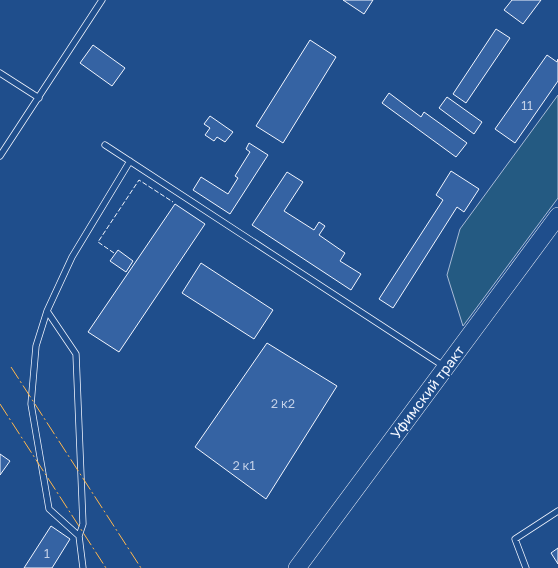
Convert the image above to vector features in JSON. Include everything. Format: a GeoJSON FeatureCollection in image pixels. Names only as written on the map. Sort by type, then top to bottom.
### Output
{"type":"FeatureCollection","features":[{"type":"Feature","properties":{"kind":"main road","name":"Уфимский тракт"},"geometry":{"type":"LineString","coordinates":[[297,568],[558,216]]}},
{"type":"Feature","properties":{"kind":"lane"},"geometry":{"type":"LineString","coordinates":[[0,156],[102,0]]}},
{"type":"Feature","properties":{"kind":"lane"},"geometry":{"type":"LineString","coordinates":[[0,73],[39,98]]}},
{"type":"Feature","properties":{"kind":"lane"},"geometry":{"type":"LineString","coordinates":[[105,145],[445,367]]}},
{"type":"Feature","properties":{"kind":"lane"},"geometry":{"type":"LineString","coordinates":[[80,536],[49,509],[31,404],[36,346],[48,311],[72,257],[130,161]]}},
{"type":"Feature","properties":{"kind":"lane"},"geometry":{"type":"LineString","coordinates":[[48,311],[76,354],[83,524],[80,536],[83,568]]}},
{"type":"Feature","properties":{"kind":"lane"},"geometry":{"type":"LineString","coordinates":[[526,568],[516,540],[558,511]]}},
{"type":"Feature","properties":{"kind":"shaded area"},"geometry":{"type":"Polygon","coordinates":[[[558,95],[558,198],[463,326],[447,275],[460,229],[558,95]]]}},
{"type":"Feature","properties":{"kind":"building"},"geometry":{"type":"Polygon","coordinates":[[[343,0],[373,0],[364,14],[343,0]]]}},
{"type":"Feature","properties":{"kind":"building"},"geometry":{"type":"Polygon","coordinates":[[[512,0],[541,0],[523,24],[504,10],[512,0]]]}},
{"type":"Feature","properties":{"kind":"building"},"geometry":{"type":"Polygon","coordinates":[[[496,29],[510,38],[466,103],[453,94],[496,29]]]}},
{"type":"Feature","properties":{"kind":"building"},"geometry":{"type":"Polygon","coordinates":[[[310,40],[336,57],[283,143],[256,126],[310,40]]]}},
{"type":"Feature","properties":{"kind":"building"},"geometry":{"type":"Polygon","coordinates":[[[93,45],[125,68],[112,86],[80,63],[93,45]]]}},
{"type":"Feature","properties":{"kind":"building"},"geometry":{"type":"Polygon","coordinates":[[[547,55],[557,62],[558,59],[558,81],[515,143],[495,129],[547,55]]]}},
{"type":"Feature","properties":{"kind":"building"},"geometry":{"type":"Polygon","coordinates":[[[389,93],[421,117],[424,112],[467,143],[456,157],[382,103],[389,93]]]}},
{"type":"Feature","properties":{"kind":"building"},"geometry":{"type":"Polygon","coordinates":[[[447,97],[482,122],[474,134],[439,108],[447,97]]]}},
{"type":"Feature","properties":{"kind":"building"},"geometry":{"type":"Polygon","coordinates":[[[210,116],[233,132],[225,142],[217,137],[214,141],[205,135],[210,128],[204,124],[210,116]]]}},
{"type":"Feature","properties":{"kind":"building"},"geometry":{"type":"Polygon","coordinates":[[[249,143],[268,155],[230,214],[193,190],[201,177],[228,194],[238,178],[235,176],[250,152],[246,149],[249,143]]]}},
{"type":"Feature","properties":{"kind":"building"},"geometry":{"type":"Polygon","coordinates":[[[451,171],[479,189],[464,212],[457,207],[393,308],[379,299],[443,200],[436,195],[451,171]]]}},
{"type":"Feature","properties":{"kind":"building"},"geometry":{"type":"Polygon","coordinates":[[[287,172],[303,182],[284,211],[314,230],[319,222],[325,226],[319,235],[345,253],[340,261],[361,274],[351,290],[252,225],[287,172]]]}},
{"type":"Feature","properties":{"kind":"building"},"geometry":{"type":"Polygon","coordinates":[[[175,204],[205,224],[119,352],[88,332],[175,204]]]}},
{"type":"Feature","properties":{"kind":"building"},"geometry":{"type":"Polygon","coordinates":[[[118,250],[133,261],[126,272],[110,261],[118,250]]]}},
{"type":"Feature","properties":{"kind":"building"},"geometry":{"type":"Polygon","coordinates":[[[201,263],[273,310],[254,339],[182,293],[201,263]]]}},
{"type":"Feature","properties":{"kind":"building"},"geometry":{"type":"Polygon","coordinates":[[[267,343],[337,386],[266,499],[195,447],[267,343]]]}},
{"type":"Feature","properties":{"kind":"building"},"geometry":{"type":"Polygon","coordinates":[[[0,454],[10,461],[0,475],[0,454]]]}},
{"type":"Feature","properties":{"kind":"building"},"geometry":{"type":"Polygon","coordinates":[[[51,526],[70,539],[52,568],[24,568],[51,526]]]}},
{"type":"Feature","properties":{"kind":"building"},"geometry":{"type":"Polygon","coordinates":[[[558,548],[558,564],[551,553],[558,548]]]}},
{"type":"Feature","properties":{"kind":"fence"},"geometry":{"type":"LineString","coordinates":[[114,253],[98,242],[139,180],[173,202]]}},
{"type":"Feature","properties":{"kind":"power"},"geometry":{"type":"LineString","coordinates":[[11,367],[141,568]]}},
{"type":"Feature","properties":{"kind":"power"},"geometry":{"type":"LineString","coordinates":[[0,404],[106,568]]}}]}
